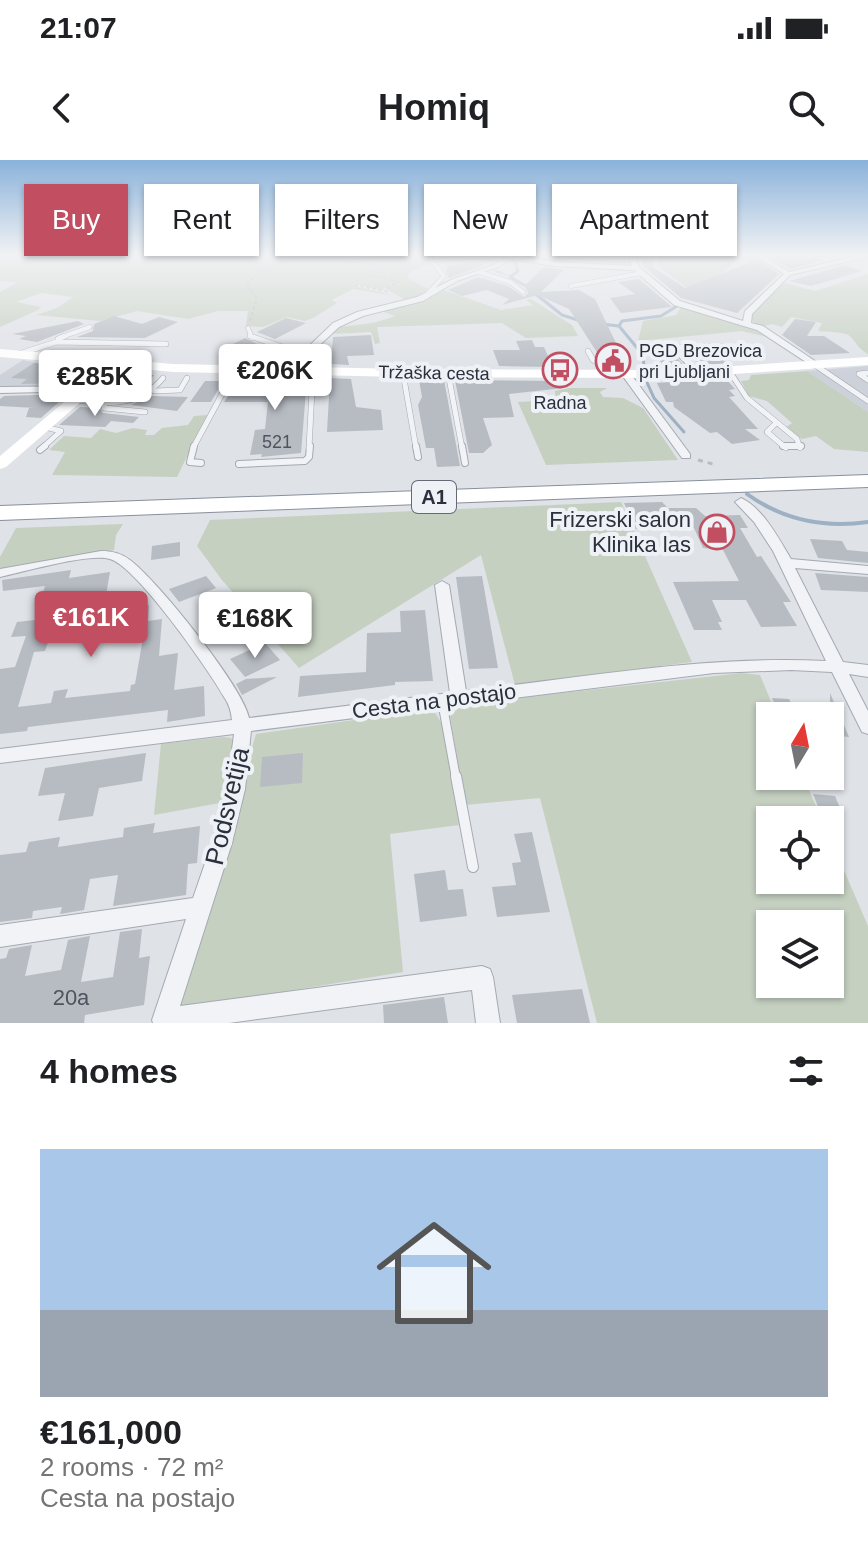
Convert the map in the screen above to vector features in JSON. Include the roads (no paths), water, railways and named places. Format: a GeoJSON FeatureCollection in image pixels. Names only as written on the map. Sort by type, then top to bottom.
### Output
{"type":"FeatureCollection","features":[{"type":"Feature","properties":{"kind":"highway","name":"A1"},"geometry":{"type":"LineString","coordinates":[[0,500],[868,469]]}},
{"type":"Feature","properties":{"kind":"highway","name":"A1"},"geometry":{"type":"LineString","coordinates":[[0,513],[868,481]]}},
{"type":"Feature","properties":{"kind":"main road","name":"Tržaška cesta"},"geometry":{"type":"LineString","coordinates":[[0,353],[117,364],[235,370],[611,375],[730,372],[868,361]]}},
{"type":"Feature","properties":{"kind":"main road"},"geometry":{"type":"LineString","coordinates":[[0,464],[35,445],[45,427],[117,364]]}},
{"type":"Feature","properties":{"kind":"street"},"geometry":{"type":"LineString","coordinates":[[287,371],[336,325],[413,302],[427,294]]}},
{"type":"Feature","properties":{"kind":"street"},"geometry":{"type":"LineString","coordinates":[[667,294],[677,303],[747,325],[781,340],[815,365]]}},
{"type":"Feature","properties":{"kind":"street"},"geometry":{"type":"LineString","coordinates":[[747,325],[748,313],[767,294]]}},
{"type":"Feature","properties":{"kind":"street"},"geometry":{"type":"LineString","coordinates":[[698,373],[674,348],[721,346]]}},
{"type":"Feature","properties":{"kind":"street"},"geometry":{"type":"LineString","coordinates":[[637,375],[686,456]]}},
{"type":"Feature","properties":{"kind":"street"},"geometry":{"type":"LineString","coordinates":[[0,390],[89,388]]}},
{"type":"Feature","properties":{"kind":"street"},"geometry":{"type":"LineString","coordinates":[[741,502],[754,514],[788,563],[868,727]]}},
{"type":"Feature","properties":{"kind":"street","name":"Podsvetija"},"geometry":{"type":"LineString","coordinates":[[0,573],[101,555],[121,558],[149,585],[231,694],[242,725],[243,747],[236,789],[222,843],[164,1021],[482,977],[488,1023]]}},
{"type":"Feature","properties":{"kind":"street"},"geometry":{"type":"LineString","coordinates":[[788,563],[868,570]]}},
{"type":"Feature","properties":{"kind":"street"},"geometry":{"type":"LineString","coordinates":[[442,585],[450,698]]}},
{"type":"Feature","properties":{"kind":"street","name":"Cesta na postajo"},"geometry":{"type":"LineString","coordinates":[[0,756],[741,664],[836,666],[868,671]]}},
{"type":"Feature","properties":{"kind":"street"},"geometry":{"type":"LineString","coordinates":[[0,936],[201,907]]}},
{"type":"Feature","properties":{"kind":"lane"},"geometry":{"type":"LineString","coordinates":[[17,355],[90,327]]}},
{"type":"Feature","properties":{"kind":"lane"},"geometry":{"type":"LineString","coordinates":[[248,328],[250,338],[303,354]]}},
{"type":"Feature","properties":{"kind":"lane"},"geometry":{"type":"LineString","coordinates":[[49,343],[116,341],[166,344]]}},
{"type":"Feature","properties":{"kind":"lane"},"geometry":{"type":"LineString","coordinates":[[588,351],[593,360],[610,368],[611,375]]}},
{"type":"Feature","properties":{"kind":"lane"},"geometry":{"type":"LineString","coordinates":[[815,365],[868,401]]}},
{"type":"Feature","properties":{"kind":"lane"},"geometry":{"type":"LineString","coordinates":[[201,463],[190,462],[190,454],[235,370]]}},
{"type":"Feature","properties":{"kind":"lane"},"geometry":{"type":"LineString","coordinates":[[239,464],[305,461],[309,457],[313,371]]}},
{"type":"Feature","properties":{"kind":"lane"},"geometry":{"type":"LineString","coordinates":[[730,372],[739,390],[797,439],[800,448],[786,448],[767,432],[776,423]]}},
{"type":"Feature","properties":{"kind":"lane"},"geometry":{"type":"LineString","coordinates":[[403,373],[418,457]]}},
{"type":"Feature","properties":{"kind":"lane"},"geometry":{"type":"LineString","coordinates":[[448,373],[465,463]]}},
{"type":"Feature","properties":{"kind":"lane"},"geometry":{"type":"LineString","coordinates":[[868,373],[859,374],[868,380]]}},
{"type":"Feature","properties":{"kind":"lane"},"geometry":{"type":"LineString","coordinates":[[154,391],[163,378]]}},
{"type":"Feature","properties":{"kind":"lane"},"geometry":{"type":"LineString","coordinates":[[75,400],[132,403],[154,391],[180,390],[187,378]]}},
{"type":"Feature","properties":{"kind":"lane"},"geometry":{"type":"LineString","coordinates":[[119,381],[102,407],[145,412]]}},
{"type":"Feature","properties":{"kind":"lane"},"geometry":{"type":"LineString","coordinates":[[89,388],[102,393],[106,401]]}},
{"type":"Feature","properties":{"kind":"lane"},"geometry":{"type":"LineString","coordinates":[[854,391],[868,390]]}},
{"type":"Feature","properties":{"kind":"lane"},"geometry":{"type":"LineString","coordinates":[[450,698],[473,867]]}},
{"type":"Feature","properties":{"kind":"waterway","name":"Radna"},"geometry":{"type":"LineString","coordinates":[[536,294],[562,315],[584,322]]}},
{"type":"Feature","properties":{"kind":"waterway"},"geometry":{"type":"LineString","coordinates":[[619,326],[622,321],[661,316],[677,306]]}},
{"type":"Feature","properties":{"kind":"waterway","name":"Radna"},"geometry":{"type":"LineString","coordinates":[[601,324],[619,326]]}},
{"type":"Feature","properties":{"kind":"waterway","name":"Radna"},"geometry":{"type":"LineString","coordinates":[[619,326],[643,355],[645,378],[654,398],[684,432]]}},
{"type":"Feature","properties":{"kind":"waterway"},"geometry":{"type":"LineString","coordinates":[[747,494],[775,510],[805,520],[836,524],[868,522]]}},
{"type":"Feature","properties":{"kind":"place","name":"PGD Brezovica pri Ljubljani"},"geometry":{"type":"Point","coordinates":[613,361]}},
{"type":"Feature","properties":{"kind":"place","name":"Radna"},"geometry":{"type":"Point","coordinates":[560,370]}},
{"type":"Feature","properties":{"kind":"place","name":"Frizerski salon Klinika las"},"geometry":{"type":"Point","coordinates":[717,532]}}]}
